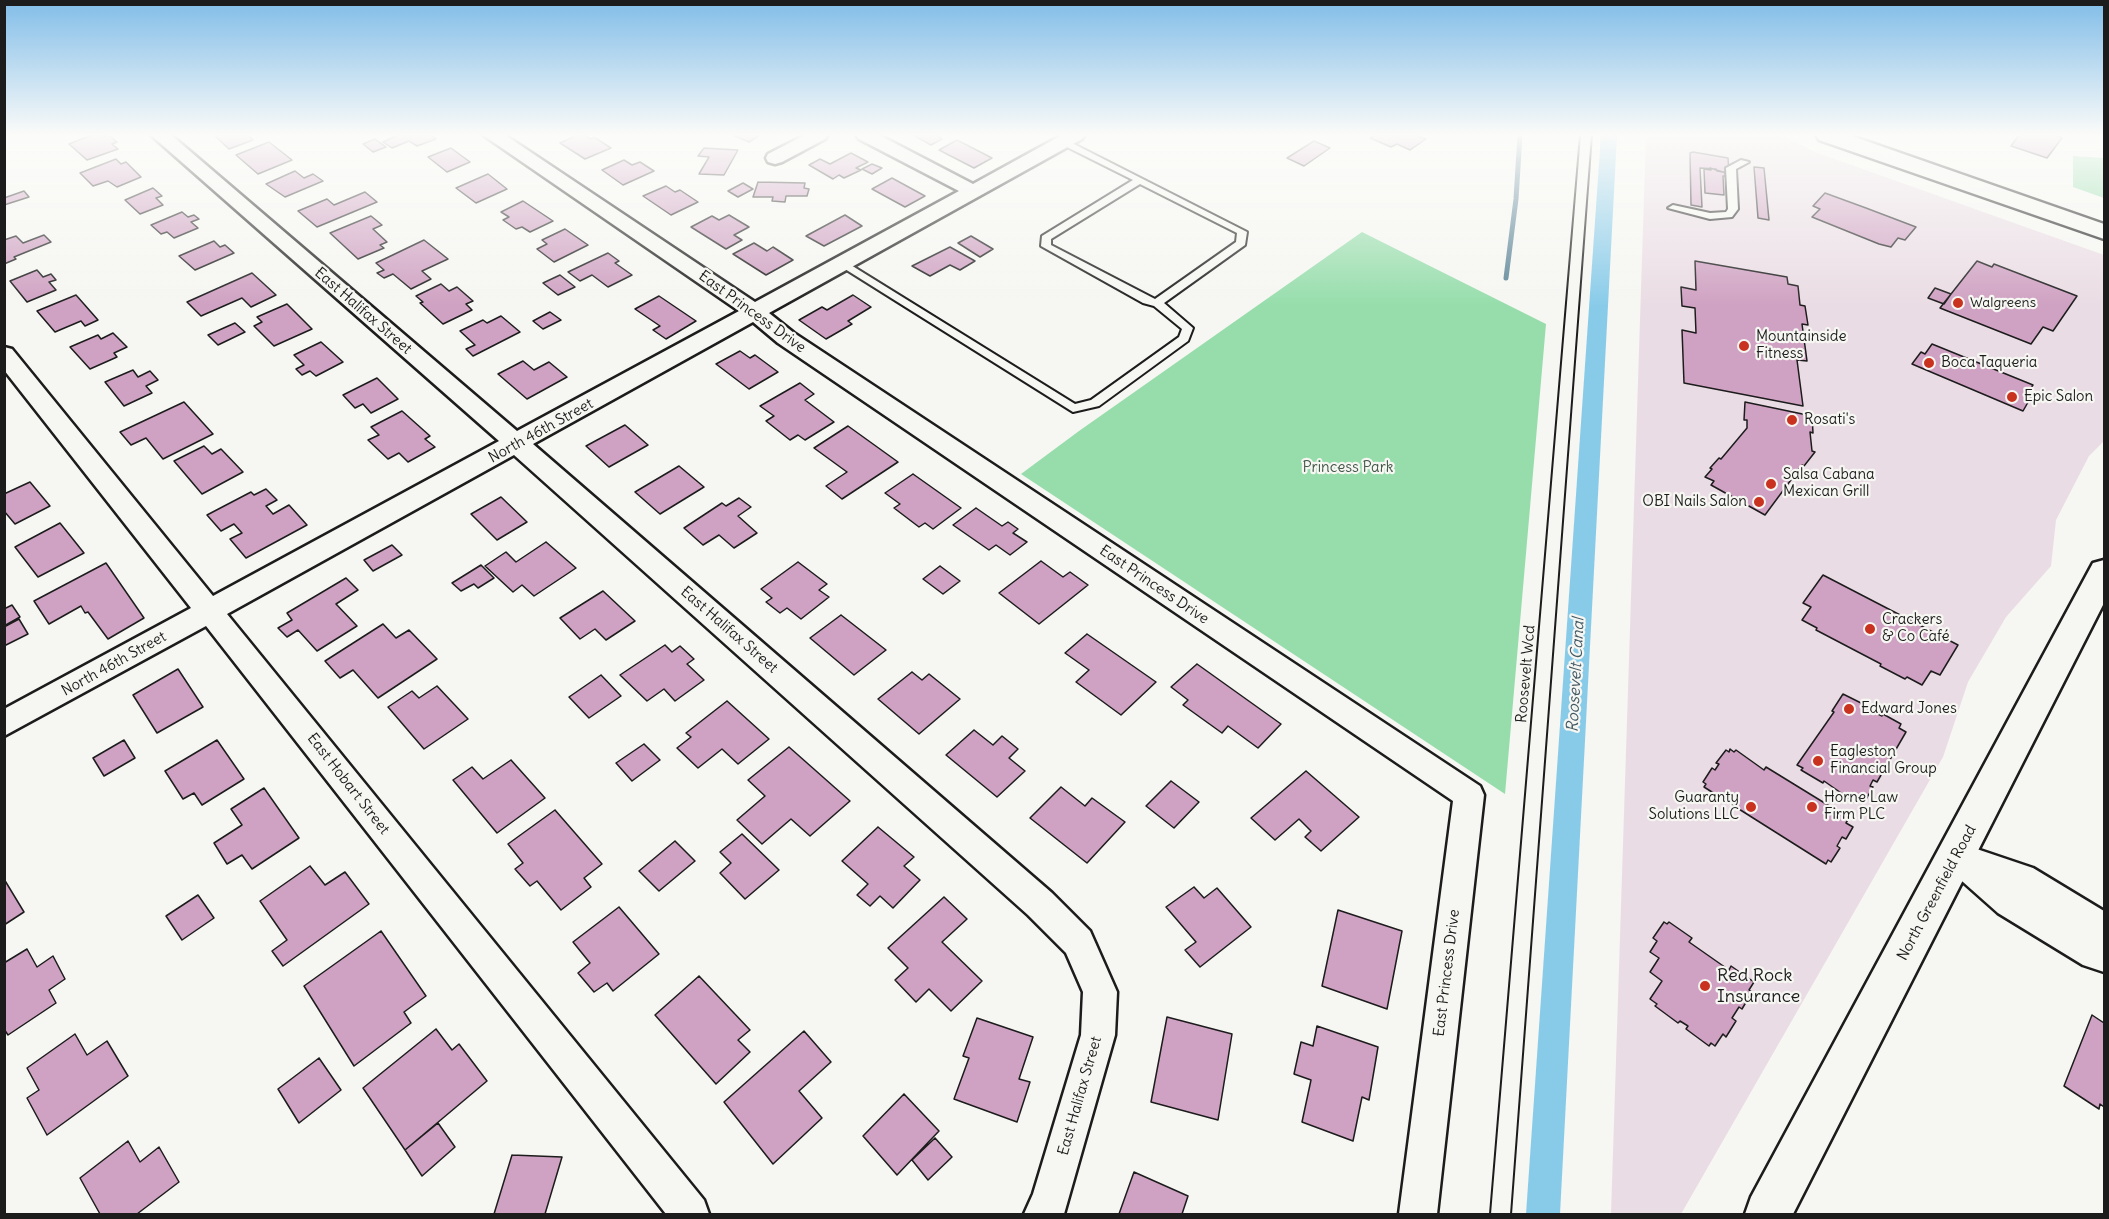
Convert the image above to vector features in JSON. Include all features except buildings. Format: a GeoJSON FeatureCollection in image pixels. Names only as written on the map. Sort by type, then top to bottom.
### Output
{"type":"FeatureCollection","features":[{"type":"Feature","properties":{"kind":"main road"},"geometry":{"type":"LineString","coordinates":[[1989,192],[2104,232]]}},
{"type":"Feature","properties":{"kind":"main road","name":"North Greenfield Road"},"geometry":{"type":"LineString","coordinates":[[1768,1215],[2104,572]]}},
{"type":"Feature","properties":{"kind":"street","name":"East Halifax Street"},"geometry":{"type":"LineString","coordinates":[[226,192],[517,444],[1040,904],[1078,942],[1100,992],[1098,1035],[1050,1202],[1043,1215]]}},
{"type":"Feature","properties":{"kind":"street","name":"East Princess Drive"},"geometry":{"type":"LineString","coordinates":[[577,192],[755,312],[795,344],[1469,795],[1418,1215]]}},
{"type":"Feature","properties":{"kind":"street","name":"North 46th Street"},"geometry":{"type":"LineString","coordinates":[[4,724],[517,444],[971,192]]}},
{"type":"Feature","properties":{"kind":"street","name":"East Hobart Street"},"geometry":{"type":"LineString","coordinates":[[4,354],[211,611],[682,1212]]}},
{"type":"Feature","properties":{"kind":"street"},"geometry":{"type":"LineString","coordinates":[[1956,856],[2022,878],[2104,929]]}},
{"type":"Feature","properties":{"kind":"street"},"geometry":{"type":"LineString","coordinates":[[1956,856],[2010,902],[2095,954],[2104,956]]}},
{"type":"Feature","properties":{"kind":"lane"},"geometry":{"type":"LineString","coordinates":[[842,264],[1073,408],[1095,403],[1184,339],[1188,328],[1157,303],[1147,301],[1046,246],[1046,238],[1121,192]]}},
{"type":"Feature","properties":{"kind":"lane"},"geometry":{"type":"LineString","coordinates":[[1157,303],[1241,243],[1242,232],[1163,192]]}},
{"type":"Feature","properties":{"kind":"lane","name":"Roosevelt Wcd"},"geometry":{"type":"LineString","coordinates":[[1500,1215],[1581,192]]}},
{"type":"Feature","properties":{"kind":"lane"},"geometry":{"type":"LineString","coordinates":[[1673,208],[1710,216],[1729,214],[1733,209],[1732,192]]}},
{"type":"Feature","properties":{"kind":"shaded area"},"geometry":{"type":"Polygon","coordinates":[[[1644,192],[1927,192],[2104,255],[2104,441],[2089,456],[2056,520],[2051,566],[2006,617],[1968,682],[1943,757],[1681,1214],[1611,1214],[1644,192]]]}},
{"type":"Feature","properties":{"kind":"green space"},"geometry":{"type":"Polygon","coordinates":[[[2087,192],[2104,192],[2104,198],[2087,192]]]}},
{"type":"Feature","properties":{"kind":"green space","name":"Princess Park"},"geometry":{"type":"Polygon","coordinates":[[[1362,232],[1546,324],[1505,794],[1021,474],[1362,232]]]}},
{"type":"Feature","properties":{"kind":"waterway"},"geometry":{"type":"LineString","coordinates":[[1506,278],[1516,192]]}},
{"type":"Feature","properties":{"kind":"waterway","name":"Roosevelt Canal"},"geometry":{"type":"LineString","coordinates":[[1543,1214],[1606,192]]}},
{"type":"Feature","properties":{"kind":"place","name":"Walgreens"},"geometry":{"type":"Point","coordinates":[1958,303]}},
{"type":"Feature","properties":{"kind":"place","name":"Mountainside Fitness"},"geometry":{"type":"Point","coordinates":[1744,346]}},
{"type":"Feature","properties":{"kind":"place","name":"Boca Taqueria"},"geometry":{"type":"Point","coordinates":[1929,363]}},
{"type":"Feature","properties":{"kind":"place","name":"Epic Salon"},"geometry":{"type":"Point","coordinates":[2012,397]}},
{"type":"Feature","properties":{"kind":"place","name":"Rosati's"},"geometry":{"type":"Point","coordinates":[1792,420]}},
{"type":"Feature","properties":{"kind":"place","name":"Salsa Cabana Mexican Grill"},"geometry":{"type":"Point","coordinates":[1771,484]}},
{"type":"Feature","properties":{"kind":"place","name":"OBI Nails Salon"},"geometry":{"type":"Point","coordinates":[1759,502]}},
{"type":"Feature","properties":{"kind":"place","name":"Crackers & Co Café"},"geometry":{"type":"Point","coordinates":[1870,629]}},
{"type":"Feature","properties":{"kind":"place","name":"Edward Jones"},"geometry":{"type":"Point","coordinates":[1849,709]}},
{"type":"Feature","properties":{"kind":"place","name":"Eagleston Financial Group"},"geometry":{"type":"Point","coordinates":[1818,761]}},
{"type":"Feature","properties":{"kind":"place","name":"Guaranty Solutions LLC"},"geometry":{"type":"Point","coordinates":[1751,807]}},
{"type":"Feature","properties":{"kind":"place","name":"Horne Law Firm PLC"},"geometry":{"type":"Point","coordinates":[1812,807]}},
{"type":"Feature","properties":{"kind":"place","name":"Red Rock Insurance"},"geometry":{"type":"Point","coordinates":[1705,986]}}]}
